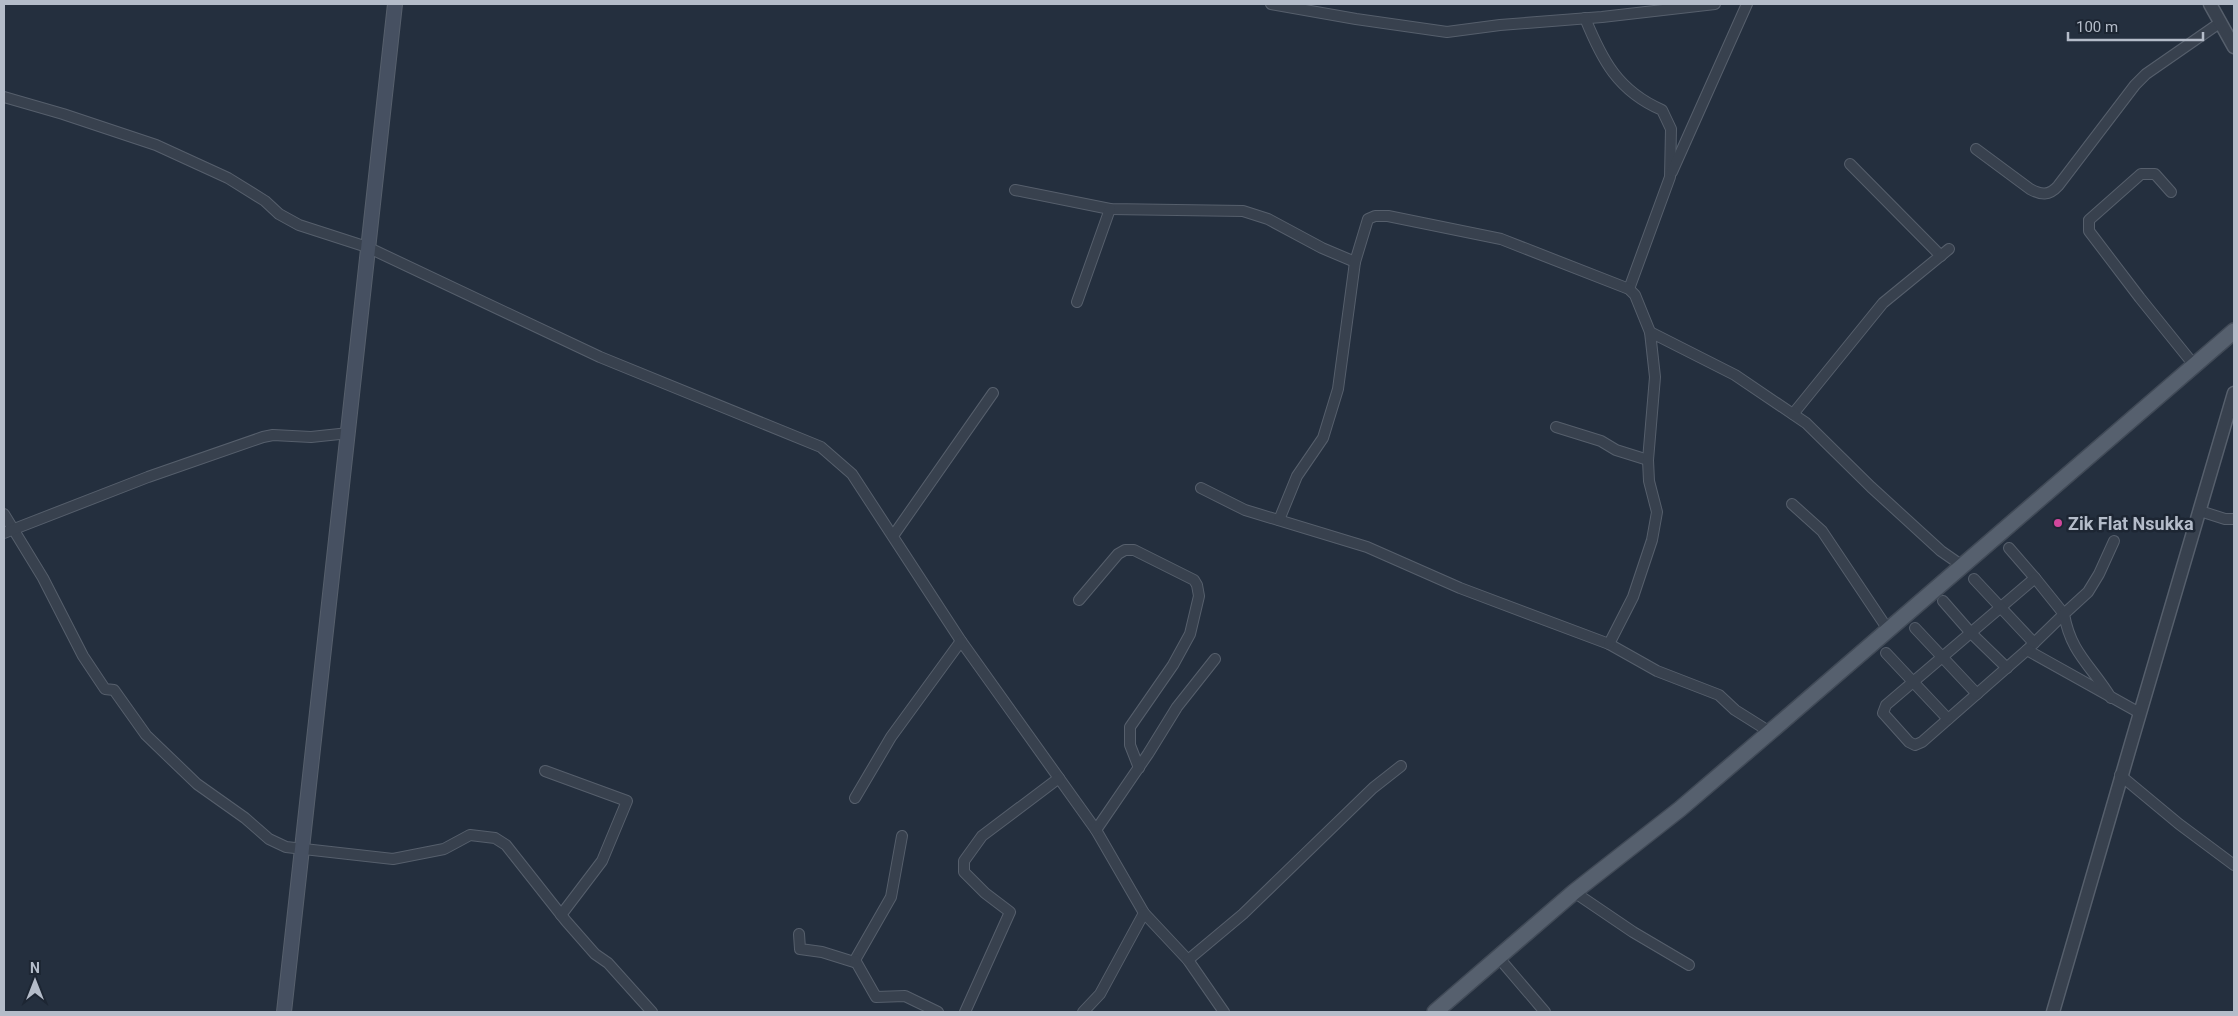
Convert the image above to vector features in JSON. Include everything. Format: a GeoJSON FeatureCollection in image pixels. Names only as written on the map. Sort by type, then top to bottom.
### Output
{"type":"FeatureCollection","features":[{"type":"Feature","properties":{"kind":"main road"},"geometry":{"type":"LineString","coordinates":[[284,1012],[349,433],[367,246],[394,4]]}},
{"type":"Feature","properties":{"kind":"main road"},"geometry":{"type":"LineString","coordinates":[[1435,1012],[1574,892],[1680,808],[1889,631],[2234,331]]}},
{"type":"Feature","properties":{"kind":"street"},"geometry":{"type":"LineString","coordinates":[[1271,4],[1318,8],[1447,32],[1715,4]]}},
{"type":"Feature","properties":{"kind":"street"},"geometry":{"type":"LineString","coordinates":[[1629,289],[1670,177],[1747,4]]}},
{"type":"Feature","properties":{"kind":"street"},"geometry":{"type":"LineString","coordinates":[[2210,4],[2234,47]]}},
{"type":"Feature","properties":{"kind":"street"},"geometry":{"type":"LineString","coordinates":[[1585,18],[1601,55],[1611,72],[1647,104],[1662,110],[1671,129],[1670,177]]}},
{"type":"Feature","properties":{"kind":"street"},"geometry":{"type":"LineString","coordinates":[[1976,149],[2038,193],[2050,193],[2058,186],[2146,74],[2221,22]]}},
{"type":"Feature","properties":{"kind":"street"},"geometry":{"type":"LineString","coordinates":[[4,97],[63,114],[156,145],[228,178],[265,201],[279,214],[299,225],[367,246],[600,357],[821,447],[852,474],[961,641],[1096,830],[1144,913],[1188,960],[1224,1012]]}},
{"type":"Feature","properties":{"kind":"street"},"geometry":{"type":"LineString","coordinates":[[1794,414],[1883,303],[1945,253],[1850,164]]}},
{"type":"Feature","properties":{"kind":"street"},"geometry":{"type":"LineString","coordinates":[[2171,192],[2155,174],[2141,174],[2089,220],[2089,231],[2194,365]]}},
{"type":"Feature","properties":{"kind":"street"},"geometry":{"type":"LineString","coordinates":[[1015,190],[1110,209],[1243,211],[1268,219],[1322,248],[1355,262]]}},
{"type":"Feature","properties":{"kind":"street"},"geometry":{"type":"LineString","coordinates":[[1077,302],[1110,209]]}},
{"type":"Feature","properties":{"kind":"street"},"geometry":{"type":"LineString","coordinates":[[1279,520],[1297,476],[1323,438],[1338,389],[1355,262],[1368,219],[1375,216],[1388,216],[1500,239],[1629,289],[1635,295],[1650,332],[1655,377],[1648,460],[1649,481],[1657,512],[1652,540],[1633,598],[1609,644]]}},
{"type":"Feature","properties":{"kind":"street"},"geometry":{"type":"LineString","coordinates":[[1650,332],[1735,375],[1794,414],[1806,423],[1871,488],[1941,551],[1964,567]]}},
{"type":"Feature","properties":{"kind":"street"},"geometry":{"type":"LineString","coordinates":[[893,536],[993,393]]}},
{"type":"Feature","properties":{"kind":"street"},"geometry":{"type":"LineString","coordinates":[[2053,1012],[2138,712],[2157,659],[2234,393]]}},
{"type":"Feature","properties":{"kind":"street"},"geometry":{"type":"LineString","coordinates":[[1556,427],[1648,460]]}},
{"type":"Feature","properties":{"kind":"street"},"geometry":{"type":"LineString","coordinates":[[8,531],[148,477],[263,437],[274,435],[311,437],[349,433]]}},
{"type":"Feature","properties":{"kind":"street"},"geometry":{"type":"LineString","coordinates":[[1201,488],[1245,510],[1367,547],[1460,588],[1609,644],[1657,671],[1719,695],[1735,710],[1770,732]]}},
{"type":"Feature","properties":{"kind":"street"},"geometry":{"type":"LineString","coordinates":[[1792,504],[1822,531],[1889,631]]}},
{"type":"Feature","properties":{"kind":"street"},"geometry":{"type":"LineString","coordinates":[[2200,511],[2225,519],[2234,518]]}},
{"type":"Feature","properties":{"kind":"street"},"geometry":{"type":"LineString","coordinates":[[4,514],[8,531],[43,578],[83,656],[105,688],[114,690],[146,735],[197,784],[245,818],[269,840],[286,848],[392,859],[444,849],[470,835],[495,838],[506,845],[561,915],[595,954],[608,963],[652,1012]]}},
{"type":"Feature","properties":{"kind":"street"},"geometry":{"type":"LineString","coordinates":[[2035,578],[1883,710],[1883,713],[1909,742],[1915,745],[1922,742],[2007,668],[2088,592],[2099,574],[2114,541]]}},
{"type":"Feature","properties":{"kind":"street"},"geometry":{"type":"LineString","coordinates":[[2009,548],[2064,614],[2066,631],[2076,652],[2087,667],[2098,677],[2111,698]]}},
{"type":"Feature","properties":{"kind":"street"},"geometry":{"type":"LineString","coordinates":[[1079,600],[1118,554],[1125,550],[1134,550],[1194,580],[1197,585],[1199,596],[1190,634],[1173,665],[1130,727],[1130,745],[1139,768]]}},
{"type":"Feature","properties":{"kind":"street"},"geometry":{"type":"LineString","coordinates":[[1974,579],[2000,608],[2030,647],[2111,698],[2138,712]]}},
{"type":"Feature","properties":{"kind":"street"},"geometry":{"type":"LineString","coordinates":[[1943,601],[1971,633],[2007,668]]}},
{"type":"Feature","properties":{"kind":"street"},"geometry":{"type":"LineString","coordinates":[[1915,628],[1977,694]]}},
{"type":"Feature","properties":{"kind":"street"},"geometry":{"type":"LineString","coordinates":[[855,798],[892,737],[961,641]]}},
{"type":"Feature","properties":{"kind":"street"},"geometry":{"type":"LineString","coordinates":[[1886,653],[1948,719]]}},
{"type":"Feature","properties":{"kind":"street"},"geometry":{"type":"LineString","coordinates":[[1096,830],[1139,768],[1177,707],[1216,659]]}},
{"type":"Feature","properties":{"kind":"street"},"geometry":{"type":"LineString","coordinates":[[1188,960],[1243,914],[1373,788],[1400,766]]}},
{"type":"Feature","properties":{"kind":"street"},"geometry":{"type":"LineString","coordinates":[[545,771],[627,801],[602,861],[561,915]]}},
{"type":"Feature","properties":{"kind":"street"},"geometry":{"type":"LineString","coordinates":[[2120,775],[2179,824],[2234,865]]}},
{"type":"Feature","properties":{"kind":"street"},"geometry":{"type":"LineString","coordinates":[[965,1012],[1010,912],[985,893],[964,872],[964,861],[982,836],[1059,778]]}},
{"type":"Feature","properties":{"kind":"street"},"geometry":{"type":"LineString","coordinates":[[855,960],[891,896],[902,836]]}},
{"type":"Feature","properties":{"kind":"street"},"geometry":{"type":"LineString","coordinates":[[1574,892],[1632,932],[1689,965]]}},
{"type":"Feature","properties":{"kind":"street"},"geometry":{"type":"LineString","coordinates":[[1083,1012],[1100,994],[1144,913]]}},
{"type":"Feature","properties":{"kind":"street"},"geometry":{"type":"LineString","coordinates":[[799,934],[800,949],[829,954],[854,962],[855,960]]}},
{"type":"Feature","properties":{"kind":"street"},"geometry":{"type":"LineString","coordinates":[[1499,958],[1545,1012]]}},
{"type":"Feature","properties":{"kind":"street"},"geometry":{"type":"LineString","coordinates":[[855,960],[876,997],[905,996],[938,1012]]}},
{"type":"Feature","properties":{"kind":"place","name":"Zik Flat Nsukka"},"geometry":{"type":"Point","coordinates":[2058,523]}}]}
